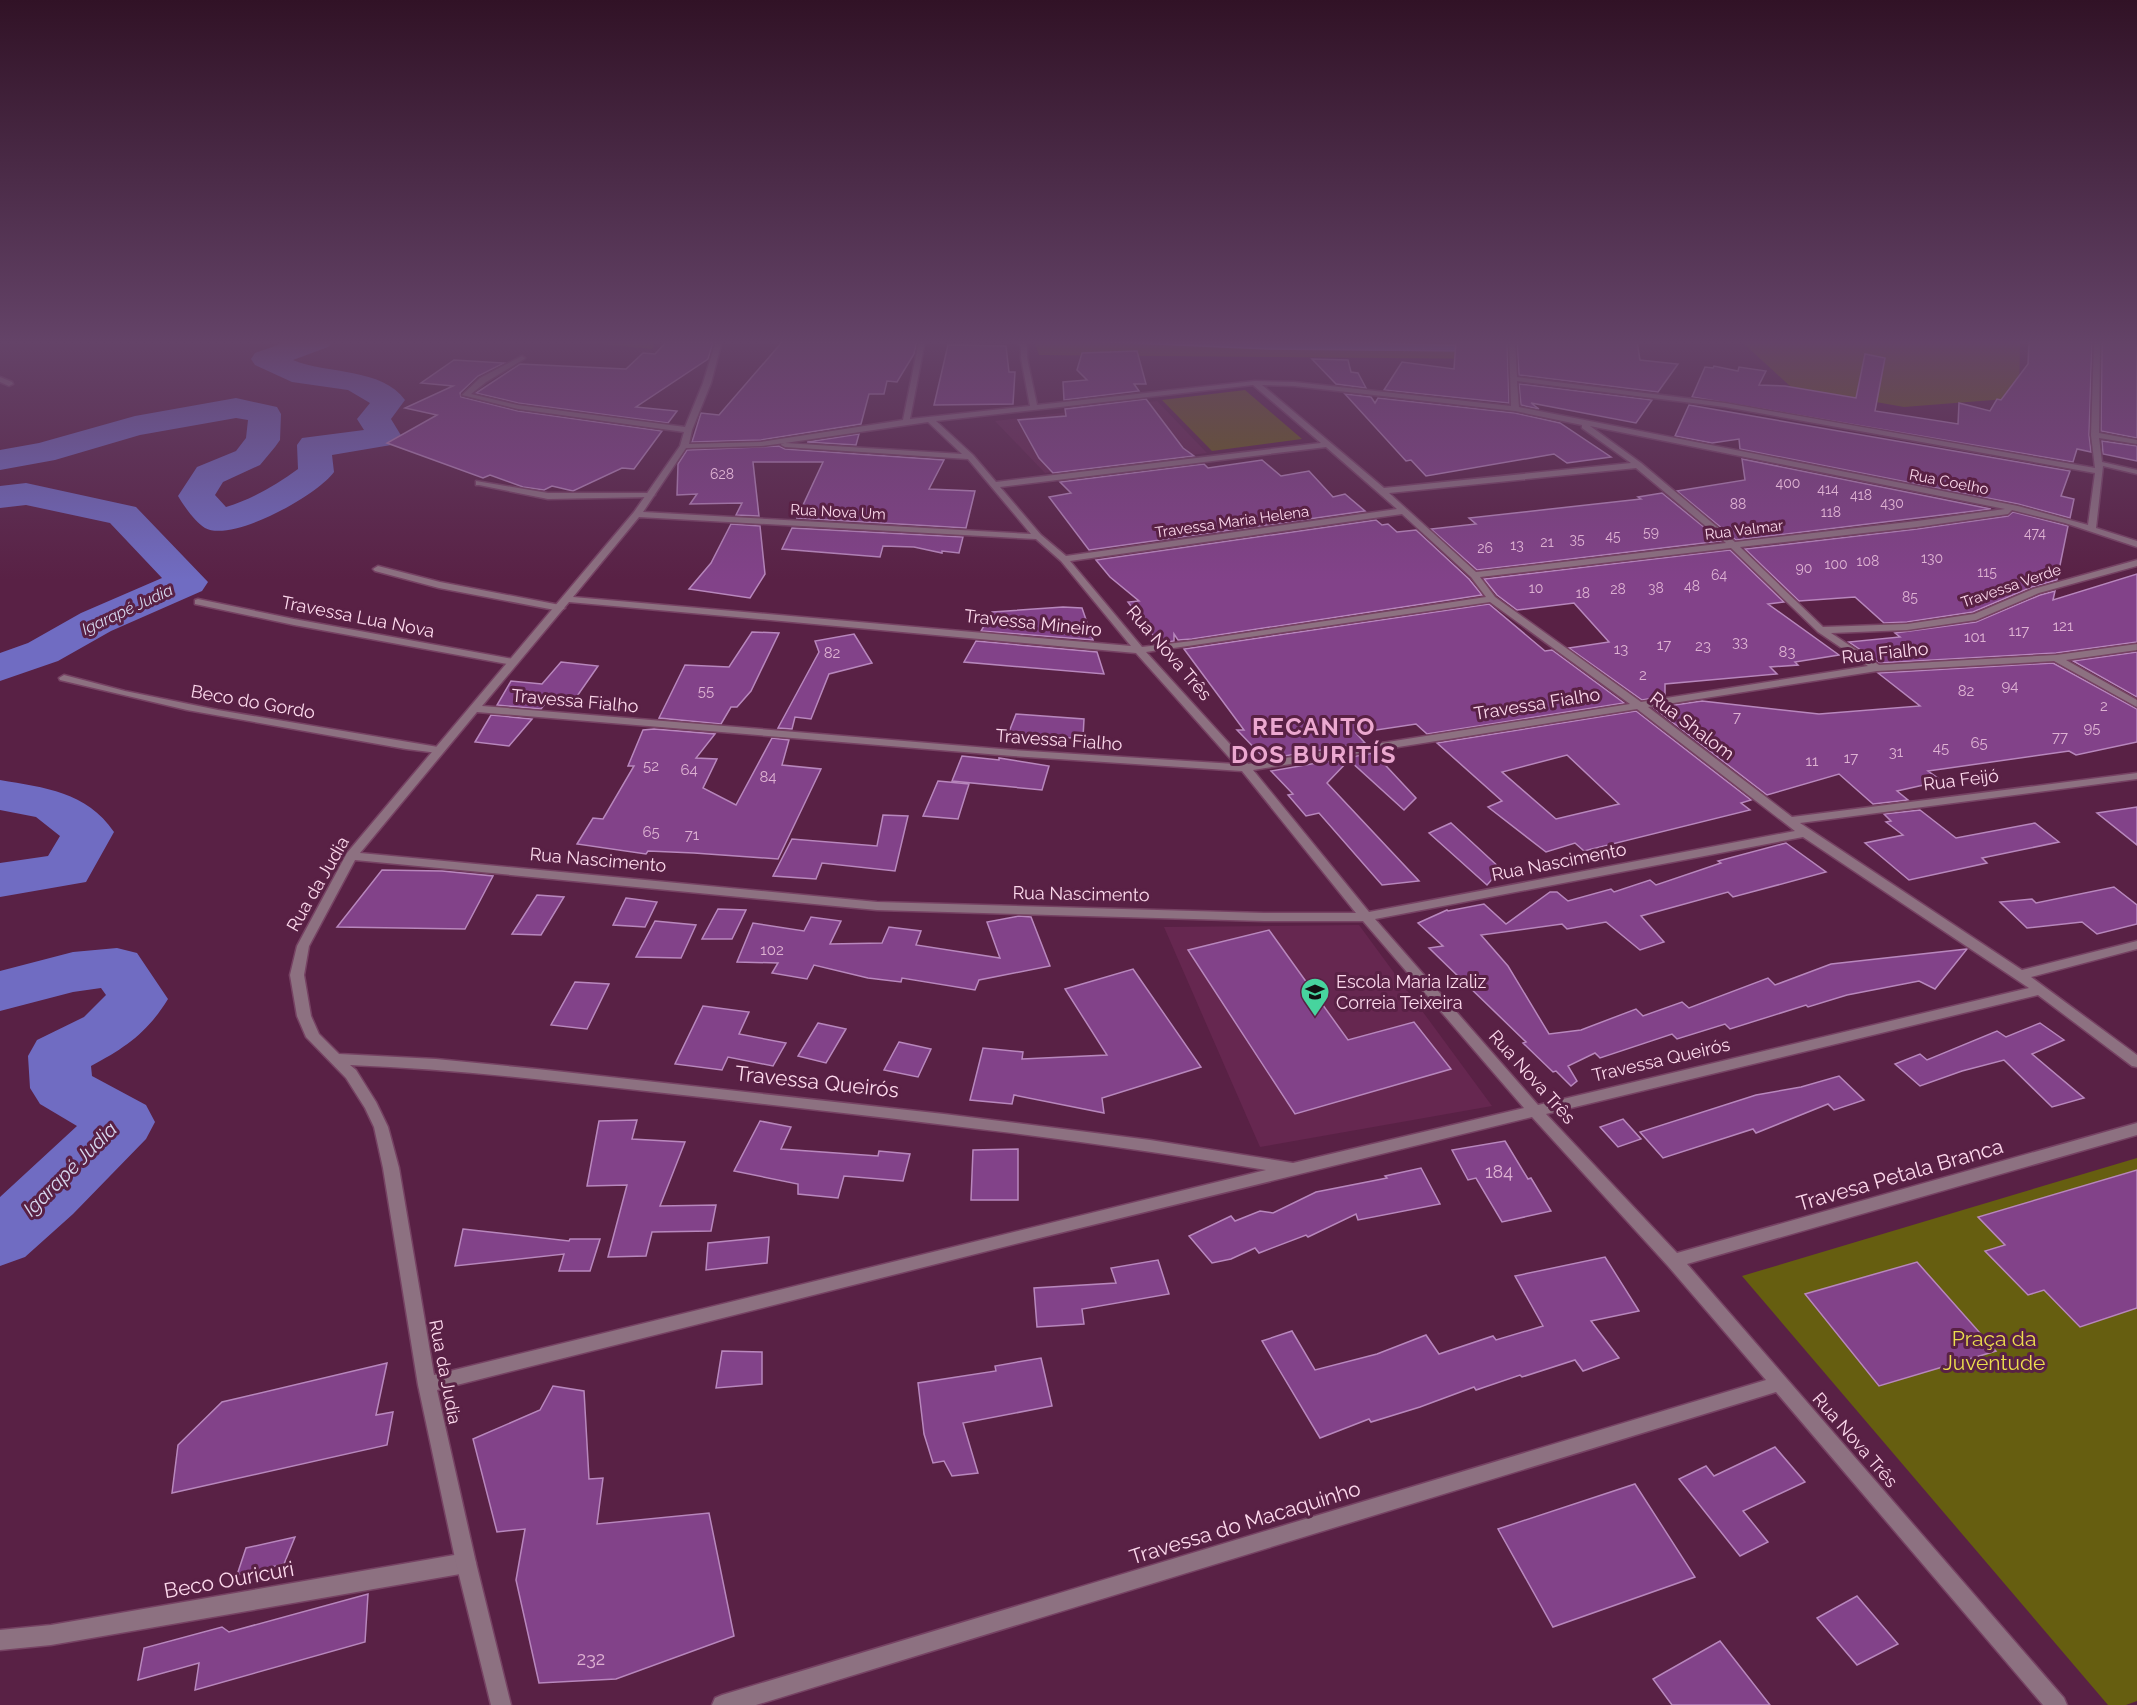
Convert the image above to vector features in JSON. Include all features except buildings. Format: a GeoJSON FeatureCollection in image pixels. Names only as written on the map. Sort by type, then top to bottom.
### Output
{"type":"FeatureCollection","features":[{"type":"Feature","properties":{"kind":"street"},"geometry":{"type":"LineString","coordinates":[[618,421],[688,430]]}},
{"type":"Feature","properties":{"kind":"street","name":"Rua da Judia"},"geometry":{"type":"LineString","coordinates":[[501,1705],[466,1563],[427,1385],[391,1168],[381,1127],[361,1087],[313,1037],[304,1016],[297,975],[303,946],[351,856],[637,514],[684,446],[692,421]]}},
{"type":"Feature","properties":{"kind":"street","name":"Rua Coelho"},"geometry":{"type":"LineString","coordinates":[[684,446],[761,444],[924,421]]}},
{"type":"Feature","properties":{"kind":"street","name":"Rua Nova Três"},"geometry":{"type":"LineString","coordinates":[[932,421],[970,457],[1038,537],[1064,559],[1138,650],[1245,768],[1366,917],[1534,1110],[1674,1261],[2057,1705]]}},
{"type":"Feature","properties":{"kind":"street","name":"Rua Shalom"},"geometry":{"type":"LineString","coordinates":[[1297,421],[1382,491],[1474,575],[1492,600],[1638,705],[1805,833],[2020,975],[2137,1062]]}},
{"type":"Feature","properties":{"kind":"street","name":"Rua Coelho"},"geometry":{"type":"LineString","coordinates":[[1570,421],[2018,509],[2092,528],[2137,544]]}},
{"type":"Feature","properties":{"kind":"street"},"geometry":{"type":"LineString","coordinates":[[1819,421],[2137,472]]}},
{"type":"Feature","properties":{"kind":"street"},"geometry":{"type":"LineString","coordinates":[[2092,528],[2098,467],[2095,421]]}},
{"type":"Feature","properties":{"kind":"street"},"geometry":{"type":"LineString","coordinates":[[1581,423],[1638,465],[1733,545],[1821,630],[1877,668]]}},
{"type":"Feature","properties":{"kind":"street"},"geometry":{"type":"LineString","coordinates":[[2095,435],[2137,442]]}},
{"type":"Feature","properties":{"kind":"street"},"geometry":{"type":"LineString","coordinates":[[761,444],[970,457]]}},
{"type":"Feature","properties":{"kind":"street"},"geometry":{"type":"LineString","coordinates":[[993,484],[1325,445]]}},
{"type":"Feature","properties":{"kind":"street"},"geometry":{"type":"LineString","coordinates":[[1382,491],[1638,465]]}},
{"type":"Feature","properties":{"kind":"street"},"geometry":{"type":"LineString","coordinates":[[479,483],[548,496],[651,495]]}},
{"type":"Feature","properties":{"kind":"street","name":"Rua Valmar"},"geometry":{"type":"LineString","coordinates":[[1474,575],[1917,524],[2018,509]]}},
{"type":"Feature","properties":{"kind":"street","name":"Travessa Maria Helena"},"geometry":{"type":"LineString","coordinates":[[1064,559],[1404,511]]}},
{"type":"Feature","properties":{"kind":"street","name":"Rua Nova Um"},"geometry":{"type":"LineString","coordinates":[[637,514],[1038,537]]}},
{"type":"Feature","properties":{"kind":"street","name":"Travessa Verde"},"geometry":{"type":"LineString","coordinates":[[1821,630],[1906,627],[1976,617],[2036,591],[2137,563]]}},
{"type":"Feature","properties":{"kind":"street","name":"Travessa Mineiro"},"geometry":{"type":"LineString","coordinates":[[378,569],[439,585],[564,603],[1138,650],[1492,600]]}},
{"type":"Feature","properties":{"kind":"street","name":"Travessa Lua Nova"},"geometry":{"type":"LineString","coordinates":[[198,602],[513,662]]}},
{"type":"Feature","properties":{"kind":"street","name":"Rua Fialho"},"geometry":{"type":"LineString","coordinates":[[1638,705],[1877,668],[2056,658],[2137,647]]}},
{"type":"Feature","properties":{"kind":"street"},"geometry":{"type":"LineString","coordinates":[[2056,658],[2137,704]]}},
{"type":"Feature","properties":{"kind":"street","name":"Beco do Gordo"},"geometry":{"type":"LineString","coordinates":[[64,678],[227,717],[381,743],[438,750]]}},
{"type":"Feature","properties":{"kind":"street","name":"Travessa Fialho"},"geometry":{"type":"LineString","coordinates":[[475,709],[1013,753],[1245,768],[1638,705]]}},
{"type":"Feature","properties":{"kind":"street","name":"Rua Feijó"},"geometry":{"type":"LineString","coordinates":[[1791,821],[2137,776]]}},
{"type":"Feature","properties":{"kind":"street","name":"Rua Nascimento"},"geometry":{"type":"LineString","coordinates":[[351,856],[878,906],[1264,917],[1366,917],[1805,833]]}},
{"type":"Feature","properties":{"kind":"street"},"geometry":{"type":"LineString","coordinates":[[2020,975],[2137,945]]}},
{"type":"Feature","properties":{"kind":"street","name":"Travessa Queirós"},"geometry":{"type":"LineString","coordinates":[[427,1385],[1291,1167],[2040,990]]}},
{"type":"Feature","properties":{"kind":"street","name":"Travessa Queirós"},"geometry":{"type":"LineString","coordinates":[[335,1059],[445,1064],[881,1112],[1175,1148],[1291,1167]]}},
{"type":"Feature","properties":{"kind":"street","name":"Travesa Petala Branca"},"geometry":{"type":"LineString","coordinates":[[1674,1261],[2137,1128]]}},
{"type":"Feature","properties":{"kind":"street","name":"Travessa do Macaquinho"},"geometry":{"type":"LineString","coordinates":[[723,1705],[1780,1383]]}},
{"type":"Feature","properties":{"kind":"street","name":"Beco Ouricuri"},"geometry":{"type":"LineString","coordinates":[[0,1640],[51,1635],[466,1563]]}},
{"type":"Feature","properties":{"kind":"shaded area"},"geometry":{"type":"Polygon","coordinates":[[[995,421],[1176,421],[1207,453],[1045,473],[995,421]]]}},
{"type":"Feature","properties":{"kind":"shaded area","name":"Escola Maria Izaliz Correia Teixeira"},"geometry":{"type":"Polygon","coordinates":[[[1359,925],[1492,1106],[1260,1147],[1164,927],[1359,925]]]}},
{"type":"Feature","properties":{"kind":"green space"},"geometry":{"type":"Polygon","coordinates":[[[1182,421],[1281,421],[1302,439],[1212,451],[1182,421]]]}},
{"type":"Feature","properties":{"kind":"green space","name":"Praça da Juventude"},"geometry":{"type":"Polygon","coordinates":[[[2137,1158],[2137,1701],[2126,1705],[2108,1705],[1742,1276],[2137,1158]]]}},
{"type":"Feature","properties":{"kind":"waterway","name":"Igarapé Judia"},"geometry":{"type":"LineString","coordinates":[[0,460],[43,453],[135,426],[165,421]]}},
{"type":"Feature","properties":{"kind":"waterway","name":"Igarapé Judia"},"geometry":{"type":"LineString","coordinates":[[264,421],[263,440],[248,458],[210,475],[196,496],[218,520],[258,508],[282,496],[316,472],[314,445],[345,444],[385,437],[375,421]]}},
{"type":"Feature","properties":{"kind":"waterway","name":"Igarapé Judia"},"geometry":{"type":"LineString","coordinates":[[0,497],[26,494],[123,515],[188,582],[96,622],[43,652],[0,668]]}},
{"type":"Feature","properties":{"kind":"waterway","name":"Igarapé Judia"},"geometry":{"type":"LineString","coordinates":[[0,795],[52,805],[88,832],[67,870],[0,880]]}},
{"type":"Feature","properties":{"kind":"waterway","name":"Igarapé Judia"},"geometry":{"type":"LineString","coordinates":[[0,991],[73,972],[117,967],[138,999],[105,1032],[59,1056],[62,1088],[123,1122],[49,1195],[0,1237]]}},
{"type":"Feature","properties":{"kind":"place","name":"Escola Maria Izaliz Correia Teixeira"},"geometry":{"type":"Point","coordinates":[1315,1018]}},
{"type":"Feature","properties":{"kind":"district","name":"RECANTO DOS BURITÍS"},"geometry":{"type":"Point","coordinates":[1314,741]}}]}
